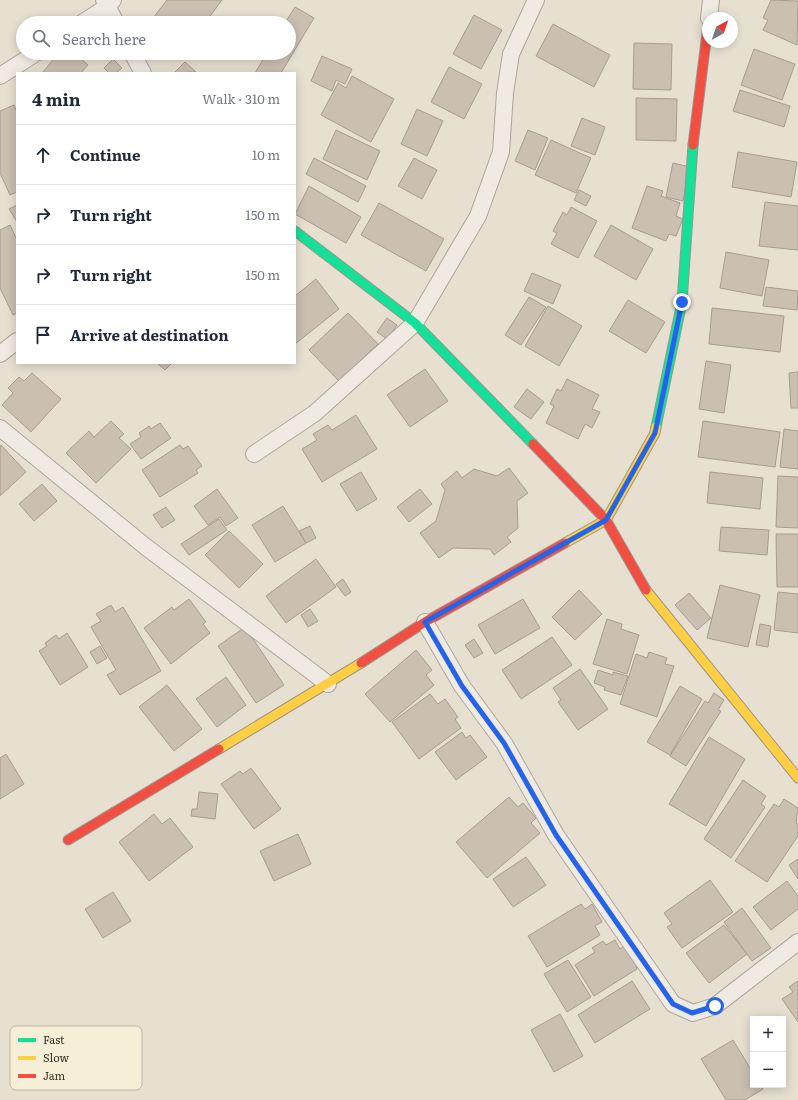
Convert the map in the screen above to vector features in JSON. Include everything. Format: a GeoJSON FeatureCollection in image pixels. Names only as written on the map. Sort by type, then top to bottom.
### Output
{"type":"FeatureCollection","features":[{"type":"Feature","properties":{"kind":"street"},"geometry":{"type":"LineString","coordinates":[[254,454],[315,413],[415,323],[478,216],[501,152],[505,93],[511,54],[536,0]]}},
{"type":"Feature","properties":{"kind":"street"},"geometry":{"type":"LineString","coordinates":[[710,12],[711,0]]}},
{"type":"Feature","properties":{"kind":"street"},"geometry":{"type":"LineString","coordinates":[[91,16],[108,2],[113,16]]}},
{"type":"Feature","properties":{"kind":"street"},"geometry":{"type":"LineString","coordinates":[[68,840],[328,684],[425,622],[606,520],[655,433],[682,302],[694,129],[705,48]]}},
{"type":"Feature","properties":{"kind":"street"},"geometry":{"type":"LineString","coordinates":[[0,76],[25,60]]}},
{"type":"Feature","properties":{"kind":"street"},"geometry":{"type":"LineString","coordinates":[[136,60],[142,72]]}},
{"type":"Feature","properties":{"kind":"street"},"geometry":{"type":"LineString","coordinates":[[296,232],[415,323],[606,520],[644,588],[798,778]]}},
{"type":"Feature","properties":{"kind":"street"},"geometry":{"type":"LineString","coordinates":[[0,354],[16,342]]}},
{"type":"Feature","properties":{"kind":"street"},"geometry":{"type":"LineString","coordinates":[[0,428],[146,547],[328,684]]}},
{"type":"Feature","properties":{"kind":"street"},"geometry":{"type":"LineString","coordinates":[[425,622],[462,686],[504,743],[556,835],[673,1004],[692,1013],[715,1006],[798,942]]}},
{"type":"Feature","properties":{"kind":"building"},"geometry":{"type":"Polygon","coordinates":[[[167,0],[222,0],[210,16],[155,16],[167,0]]]}},
{"type":"Feature","properties":{"kind":"building"},"geometry":{"type":"Polygon","coordinates":[[[771,0],[798,1],[797,45],[763,30],[768,20],[763,18],[771,0]]]}},
{"type":"Feature","properties":{"kind":"building"},"geometry":{"type":"Polygon","coordinates":[[[295,7],[314,18],[296,48],[296,16],[289,16],[295,7]]]}},
{"type":"Feature","properties":{"kind":"building"},"geometry":{"type":"Polygon","coordinates":[[[474,15],[502,30],[481,69],[453,54],[474,15]]]}},
{"type":"Feature","properties":{"kind":"building"},"geometry":{"type":"Polygon","coordinates":[[[553,24],[610,55],[594,87],[536,56],[553,24]]]}},
{"type":"Feature","properties":{"kind":"building"},"geometry":{"type":"Polygon","coordinates":[[[634,43],[672,44],[671,90],[633,89],[634,43]]]}},
{"type":"Feature","properties":{"kind":"building"},"geometry":{"type":"Polygon","coordinates":[[[754,49],[795,64],[782,100],[741,85],[754,49]]]}},
{"type":"Feature","properties":{"kind":"building"},"geometry":{"type":"Polygon","coordinates":[[[322,56],[352,69],[345,84],[336,80],[332,91],[311,81],[322,56]]]}},
{"type":"Feature","properties":{"kind":"building"},"geometry":{"type":"Polygon","coordinates":[[[53,60],[82,60],[88,65],[82,72],[43,72],[53,60]]]}},
{"type":"Feature","properties":{"kind":"building"},"geometry":{"type":"Polygon","coordinates":[[[112,60],[114,60],[122,68],[117,72],[108,72],[104,68],[112,60]]]}},
{"type":"Feature","properties":{"kind":"building"},"geometry":{"type":"Polygon","coordinates":[[[263,60],[289,60],[282,72],[256,72],[263,60]]]}},
{"type":"Feature","properties":{"kind":"building"},"geometry":{"type":"Polygon","coordinates":[[[185,62],[196,72],[175,72],[185,62]]]}},
{"type":"Feature","properties":{"kind":"building"},"geometry":{"type":"Polygon","coordinates":[[[449,67],[482,84],[464,119],[431,102],[449,67]]]}},
{"type":"Feature","properties":{"kind":"building"},"geometry":{"type":"Polygon","coordinates":[[[352,76],[394,99],[371,142],[321,115],[338,83],[346,88],[352,76]]]}},
{"type":"Feature","properties":{"kind":"building"},"geometry":{"type":"Polygon","coordinates":[[[740,90],[790,106],[784,127],[733,111],[740,90]]]}},
{"type":"Feature","properties":{"kind":"building"},"geometry":{"type":"Polygon","coordinates":[[[636,98],[677,99],[676,141],[636,140],[636,98]]]}},
{"type":"Feature","properties":{"kind":"building"},"geometry":{"type":"Polygon","coordinates":[[[14,105],[16,110],[16,192],[10,195],[0,173],[0,111],[14,105]]]}},
{"type":"Feature","properties":{"kind":"building"},"geometry":{"type":"Polygon","coordinates":[[[417,109],[443,121],[427,156],[401,144],[417,109]]]}},
{"type":"Feature","properties":{"kind":"building"},"geometry":{"type":"Polygon","coordinates":[[[582,118],[605,127],[595,155],[571,146],[582,118]]]}},
{"type":"Feature","properties":{"kind":"building"},"geometry":{"type":"Polygon","coordinates":[[[336,130],[380,151],[367,180],[323,159],[336,130]]]}},
{"type":"Feature","properties":{"kind":"building"},"geometry":{"type":"Polygon","coordinates":[[[528,130],[548,138],[535,170],[515,161],[528,130]]]}},
{"type":"Feature","properties":{"kind":"building"},"geometry":{"type":"Polygon","coordinates":[[[551,140],[591,158],[576,193],[535,175],[551,140]]]}},
{"type":"Feature","properties":{"kind":"building"},"geometry":{"type":"Polygon","coordinates":[[[738,152],[797,162],[791,197],[732,187],[738,152]]]}},
{"type":"Feature","properties":{"kind":"building"},"geometry":{"type":"Polygon","coordinates":[[[314,158],[366,186],[358,202],[306,174],[314,158]]]}},
{"type":"Feature","properties":{"kind":"building"},"geometry":{"type":"Polygon","coordinates":[[[414,158],[437,170],[422,199],[398,186],[414,158]]]}},
{"type":"Feature","properties":{"kind":"building"},"geometry":{"type":"Polygon","coordinates":[[[673,163],[690,167],[683,201],[666,197],[673,163]]]}},
{"type":"Feature","properties":{"kind":"building"},"geometry":{"type":"Polygon","coordinates":[[[309,186],[361,217],[346,243],[296,215],[309,186]]]}},
{"type":"Feature","properties":{"kind":"building"},"geometry":{"type":"Polygon","coordinates":[[[647,186],[663,191],[661,196],[680,203],[676,216],[683,219],[676,236],[669,234],[666,241],[632,228],[647,186]]]}},
{"type":"Feature","properties":{"kind":"building"},"geometry":{"type":"Polygon","coordinates":[[[579,190],[591,196],[586,206],[574,200],[579,190]]]}},
{"type":"Feature","properties":{"kind":"building"},"geometry":{"type":"Polygon","coordinates":[[[765,202],[798,206],[798,250],[759,246],[765,202]]]}},
{"type":"Feature","properties":{"kind":"building"},"geometry":{"type":"Polygon","coordinates":[[[379,203],[444,239],[426,271],[361,235],[379,203]]]}},
{"type":"Feature","properties":{"kind":"building"},"geometry":{"type":"Polygon","coordinates":[[[16,206],[16,220],[9,209],[16,206]]]}},
{"type":"Feature","properties":{"kind":"building"},"geometry":{"type":"Polygon","coordinates":[[[571,207],[597,221],[578,258],[551,244],[557,233],[553,231],[563,212],[567,215],[571,207]]]}},
{"type":"Feature","properties":{"kind":"building"},"geometry":{"type":"Polygon","coordinates":[[[10,225],[16,238],[16,314],[13,315],[0,288],[0,230],[10,225]]]}},
{"type":"Feature","properties":{"kind":"building"},"geometry":{"type":"Polygon","coordinates":[[[611,225],[653,249],[636,280],[594,256],[611,225]]]}},
{"type":"Feature","properties":{"kind":"building"},"geometry":{"type":"Polygon","coordinates":[[[726,252],[769,260],[762,296],[720,288],[726,252]]]}},
{"type":"Feature","properties":{"kind":"building"},"geometry":{"type":"Polygon","coordinates":[[[532,273],[561,285],[553,304],[524,291],[532,273]]]}},
{"type":"Feature","properties":{"kind":"building"},"geometry":{"type":"Polygon","coordinates":[[[316,279],[339,309],[296,343],[296,295],[316,279]]]}},
{"type":"Feature","properties":{"kind":"building"},"geometry":{"type":"Polygon","coordinates":[[[766,287],[798,291],[797,310],[763,306],[766,287]]]}},
{"type":"Feature","properties":{"kind":"building"},"geometry":{"type":"Polygon","coordinates":[[[529,297],[546,307],[521,345],[505,335],[529,297]]]}},
{"type":"Feature","properties":{"kind":"building"},"geometry":{"type":"Polygon","coordinates":[[[628,300],[665,322],[646,353],[609,331],[628,300]]]}},
{"type":"Feature","properties":{"kind":"building"},"geometry":{"type":"Polygon","coordinates":[[[548,306],[582,326],[559,366],[525,346],[548,306]]]}},
{"type":"Feature","properties":{"kind":"building"},"geometry":{"type":"Polygon","coordinates":[[[712,308],[784,316],[780,352],[709,344],[712,308]]]}},
{"type":"Feature","properties":{"kind":"building"},"geometry":{"type":"Polygon","coordinates":[[[348,313],[378,344],[339,381],[309,350],[348,313]]]}},
{"type":"Feature","properties":{"kind":"building"},"geometry":{"type":"Polygon","coordinates":[[[387,318],[397,325],[387,339],[377,332],[387,318]]]}},
{"type":"Feature","properties":{"kind":"building"},"geometry":{"type":"Polygon","coordinates":[[[706,361],[731,365],[724,413],[699,409],[706,361]]]}},
{"type":"Feature","properties":{"kind":"building"},"geometry":{"type":"Polygon","coordinates":[[[158,364],[171,364],[165,370],[158,364]]]}},
{"type":"Feature","properties":{"kind":"building"},"geometry":{"type":"Polygon","coordinates":[[[425,369],[448,401],[410,427],[387,395],[425,369]]]}},
{"type":"Feature","properties":{"kind":"building"},"geometry":{"type":"Polygon","coordinates":[[[798,372],[798,408],[791,408],[789,373],[798,372]]]}},
{"type":"Feature","properties":{"kind":"building"},"geometry":{"type":"Polygon","coordinates":[[[32,373],[61,399],[31,432],[2,405],[13,393],[8,388],[19,377],[24,381],[32,373]]]}},
{"type":"Feature","properties":{"kind":"building"},"geometry":{"type":"Polygon","coordinates":[[[567,379],[599,395],[592,409],[600,412],[592,428],[585,424],[578,439],[546,423],[554,406],[550,404],[557,389],[561,391],[567,379]]]}},
{"type":"Feature","properties":{"kind":"building"},"geometry":{"type":"Polygon","coordinates":[[[527,389],[544,402],[531,419],[514,407],[527,389]]]}},
{"type":"Feature","properties":{"kind":"building"},"geometry":{"type":"Polygon","coordinates":[[[356,415],[377,449],[322,482],[302,449],[317,440],[313,434],[328,425],[332,430],[356,415]]]}},
{"type":"Feature","properties":{"kind":"building"},"geometry":{"type":"Polygon","coordinates":[[[111,421],[124,434],[119,438],[131,449],[96,483],[66,453],[89,431],[94,437],[111,421]]]}},
{"type":"Feature","properties":{"kind":"building"},"geometry":{"type":"Polygon","coordinates":[[[703,421],[780,432],[775,467],[698,457],[703,421]]]}},
{"type":"Feature","properties":{"kind":"building"},"geometry":{"type":"Polygon","coordinates":[[[160,423],[171,438],[141,459],[130,444],[141,437],[139,433],[149,426],[151,429],[160,423]]]}},
{"type":"Feature","properties":{"kind":"building"},"geometry":{"type":"Polygon","coordinates":[[[784,429],[798,431],[798,469],[780,467],[784,429]]]}},
{"type":"Feature","properties":{"kind":"building"},"geometry":{"type":"Polygon","coordinates":[[[1,445],[26,472],[0,496],[0,446],[1,445]]]}},
{"type":"Feature","properties":{"kind":"building"},"geometry":{"type":"Polygon","coordinates":[[[180,445],[183,449],[188,446],[202,466],[196,470],[198,473],[160,497],[142,470],[180,445]]]}},
{"type":"Feature","properties":{"kind":"building"},"geometry":{"type":"Polygon","coordinates":[[[509,468],[528,493],[517,501],[518,528],[507,537],[511,542],[494,555],[490,549],[453,548],[439,558],[420,533],[436,521],[445,490],[441,484],[457,471],[462,478],[474,469],[497,476],[509,468]]]}},
{"type":"Feature","properties":{"kind":"building"},"geometry":{"type":"Polygon","coordinates":[[[361,472],[377,499],[357,511],[340,484],[361,472]]]}},
{"type":"Feature","properties":{"kind":"building"},"geometry":{"type":"Polygon","coordinates":[[[710,472],[763,478],[760,509],[707,503],[710,472]]]}},
{"type":"Feature","properties":{"kind":"building"},"geometry":{"type":"Polygon","coordinates":[[[778,476],[798,477],[798,528],[776,527],[778,476]]]}},
{"type":"Feature","properties":{"kind":"building"},"geometry":{"type":"Polygon","coordinates":[[[42,484],[57,501],[34,521],[19,504],[42,484]]]}},
{"type":"Feature","properties":{"kind":"building"},"geometry":{"type":"Polygon","coordinates":[[[217,489],[238,518],[226,526],[220,517],[208,525],[194,506],[217,489]]]}},
{"type":"Feature","properties":{"kind":"building"},"geometry":{"type":"Polygon","coordinates":[[[420,489],[432,504],[409,522],[397,507],[420,489]]]}},
{"type":"Feature","properties":{"kind":"building"},"geometry":{"type":"Polygon","coordinates":[[[283,506],[306,543],[275,562],[252,525],[283,506]]]}},
{"type":"Feature","properties":{"kind":"building"},"geometry":{"type":"Polygon","coordinates":[[[166,507],[175,520],[162,528],[153,515],[166,507]]]}},
{"type":"Feature","properties":{"kind":"building"},"geometry":{"type":"Polygon","coordinates":[[[219,519],[227,530],[189,555],[181,544],[219,519]]]}},
{"type":"Feature","properties":{"kind":"building"},"geometry":{"type":"Polygon","coordinates":[[[310,526],[316,538],[306,543],[299,531],[310,526]]]}},
{"type":"Feature","properties":{"kind":"building"},"geometry":{"type":"Polygon","coordinates":[[[721,527],[769,530],[767,555],[719,551],[721,527]]]}},
{"type":"Feature","properties":{"kind":"building"},"geometry":{"type":"Polygon","coordinates":[[[229,531],[263,564],[239,588],[205,555],[229,531]]]}},
{"type":"Feature","properties":{"kind":"building"},"geometry":{"type":"Polygon","coordinates":[[[776,534],[798,534],[798,587],[777,587],[776,534]]]}},
{"type":"Feature","properties":{"kind":"building"},"geometry":{"type":"Polygon","coordinates":[[[316,559],[336,587],[286,623],[266,596],[316,559]]]}},
{"type":"Feature","properties":{"kind":"building"},"geometry":{"type":"Polygon","coordinates":[[[343,579],[351,592],[345,596],[336,584],[343,579]]]}},
{"type":"Feature","properties":{"kind":"building"},"geometry":{"type":"Polygon","coordinates":[[[720,585],[760,595],[748,647],[707,638],[720,585]]]}},
{"type":"Feature","properties":{"kind":"building"},"geometry":{"type":"Polygon","coordinates":[[[579,590],[602,614],[575,640],[552,617],[579,590]]]}},
{"type":"Feature","properties":{"kind":"building"},"geometry":{"type":"Polygon","coordinates":[[[778,592],[798,594],[798,633],[774,630],[778,592]]]}},
{"type":"Feature","properties":{"kind":"building"},"geometry":{"type":"Polygon","coordinates":[[[689,593],[711,618],[697,630],[675,605],[689,593]]]}},
{"type":"Feature","properties":{"kind":"building"},"geometry":{"type":"Polygon","coordinates":[[[189,599],[206,622],[203,624],[210,633],[171,664],[144,628],[172,607],[174,610],[189,599]]]}},
{"type":"Feature","properties":{"kind":"building"},"geometry":{"type":"Polygon","coordinates":[[[523,599],[540,628],[495,654],[478,625],[523,599]]]}},
{"type":"Feature","properties":{"kind":"building"},"geometry":{"type":"Polygon","coordinates":[[[111,605],[115,612],[123,607],[161,671],[120,695],[107,675],[116,670],[91,627],[101,621],[96,614],[111,605]]]}},
{"type":"Feature","properties":{"kind":"building"},"geometry":{"type":"Polygon","coordinates":[[[310,609],[318,621],[308,627],[301,615],[310,609]]]}},
{"type":"Feature","properties":{"kind":"building"},"geometry":{"type":"Polygon","coordinates":[[[607,619],[622,624],[621,629],[639,635],[627,674],[593,664],[607,619]]]}},
{"type":"Feature","properties":{"kind":"building"},"geometry":{"type":"Polygon","coordinates":[[[760,624],[771,626],[768,647],[756,645],[760,624]]]}},
{"type":"Feature","properties":{"kind":"building"},"geometry":{"type":"Polygon","coordinates":[[[245,627],[284,685],[256,703],[218,646],[245,627]]]}},
{"type":"Feature","properties":{"kind":"building"},"geometry":{"type":"Polygon","coordinates":[[[67,633],[88,667],[60,685],[39,651],[47,646],[45,643],[56,635],[59,639],[67,633]]]}},
{"type":"Feature","properties":{"kind":"building"},"geometry":{"type":"Polygon","coordinates":[[[552,637],[572,665],[521,699],[502,670],[552,637]]]}},
{"type":"Feature","properties":{"kind":"building"},"geometry":{"type":"Polygon","coordinates":[[[474,639],[483,653],[474,658],[465,645],[474,639]]]}},
{"type":"Feature","properties":{"kind":"building"},"geometry":{"type":"Polygon","coordinates":[[[100,646],[107,658],[97,664],[90,652],[100,646]]]}},
{"type":"Feature","properties":{"kind":"building"},"geometry":{"type":"Polygon","coordinates":[[[416,650],[432,670],[426,675],[434,685],[390,722],[365,694],[416,650]]]}},
{"type":"Feature","properties":{"kind":"building"},"geometry":{"type":"Polygon","coordinates":[[[649,652],[667,658],[665,664],[674,666],[657,717],[620,704],[636,654],[647,658],[649,652]]]}},
{"type":"Feature","properties":{"kind":"building"},"geometry":{"type":"Polygon","coordinates":[[[580,669],[608,709],[578,730],[558,702],[561,700],[553,688],[580,669]]]}},
{"type":"Feature","properties":{"kind":"building"},"geometry":{"type":"Polygon","coordinates":[[[598,670],[613,675],[613,672],[628,676],[621,695],[604,690],[605,687],[594,683],[598,670]]]}},
{"type":"Feature","properties":{"kind":"building"},"geometry":{"type":"Polygon","coordinates":[[[226,677],[246,705],[217,727],[196,699],[226,677]]]}},
{"type":"Feature","properties":{"kind":"building"},"geometry":{"type":"Polygon","coordinates":[[[167,685],[202,729],[174,751],[139,707],[167,685]]]}},
{"type":"Feature","properties":{"kind":"building"},"geometry":{"type":"Polygon","coordinates":[[[680,686],[702,699],[670,755],[647,742],[680,686]]]}},
{"type":"Feature","properties":{"kind":"building"},"geometry":{"type":"Polygon","coordinates":[[[714,693],[724,700],[718,710],[721,711],[686,766],[670,756],[705,701],[708,703],[714,693]]]}},
{"type":"Feature","properties":{"kind":"building"},"geometry":{"type":"Polygon","coordinates":[[[430,694],[438,704],[445,699],[458,717],[455,719],[461,728],[419,759],[392,722],[430,694]]]}},
{"type":"Feature","properties":{"kind":"building"},"geometry":{"type":"Polygon","coordinates":[[[462,732],[466,738],[470,735],[487,757],[456,780],[435,752],[462,732]]]}},
{"type":"Feature","properties":{"kind":"building"},"geometry":{"type":"Polygon","coordinates":[[[709,737],[745,759],[706,826],[669,804],[709,737]]]}},
{"type":"Feature","properties":{"kind":"building"},"geometry":{"type":"Polygon","coordinates":[[[6,754],[24,784],[0,799],[0,758],[6,754]]]}},
{"type":"Feature","properties":{"kind":"building"},"geometry":{"type":"Polygon","coordinates":[[[251,768],[281,809],[254,829],[221,784],[240,771],[243,774],[251,768]]]}},
{"type":"Feature","properties":{"kind":"building"},"geometry":{"type":"Polygon","coordinates":[[[743,780],[766,796],[761,804],[765,807],[731,858],[704,839],[743,780]]]}},
{"type":"Feature","properties":{"kind":"building"},"geometry":{"type":"Polygon","coordinates":[[[199,792],[218,794],[215,819],[191,816],[192,809],[197,809],[199,792]]]}},
{"type":"Feature","properties":{"kind":"building"},"geometry":{"type":"Polygon","coordinates":[[[509,797],[518,807],[523,803],[536,818],[531,823],[540,833],[487,878],[456,842],[509,797]]]}},
{"type":"Feature","properties":{"kind":"building"},"geometry":{"type":"Polygon","coordinates":[[[784,799],[798,808],[796,823],[798,824],[798,836],[767,882],[735,861],[774,804],[779,807],[784,799]]]}},
{"type":"Feature","properties":{"kind":"building"},"geometry":{"type":"Polygon","coordinates":[[[154,814],[162,824],[170,818],[193,847],[149,881],[119,842],[154,814]]]}},
{"type":"Feature","properties":{"kind":"building"},"geometry":{"type":"Polygon","coordinates":[[[298,834],[311,864],[274,881],[260,851],[298,834]]]}},
{"type":"Feature","properties":{"kind":"building"},"geometry":{"type":"Polygon","coordinates":[[[526,857],[546,885],[513,907],[493,879],[526,857]]]}},
{"type":"Feature","properties":{"kind":"building"},"geometry":{"type":"Polygon","coordinates":[[[798,859],[798,879],[789,865],[798,859]]]}},
{"type":"Feature","properties":{"kind":"building"},"geometry":{"type":"Polygon","coordinates":[[[710,880],[733,912],[682,948],[667,927],[672,924],[664,913],[710,880]]]}},
{"type":"Feature","properties":{"kind":"building"},"geometry":{"type":"Polygon","coordinates":[[[787,881],[798,896],[798,909],[771,930],[753,907],[787,881]]]}},
{"type":"Feature","properties":{"kind":"building"},"geometry":{"type":"Polygon","coordinates":[[[113,892],[131,921],[103,938],[85,909],[113,892]]]}},
{"type":"Feature","properties":{"kind":"building"},"geometry":{"type":"Polygon","coordinates":[[[581,904],[585,909],[592,904],[602,922],[595,926],[600,935],[547,967],[528,936],[581,904]]]}},
{"type":"Feature","properties":{"kind":"building"},"geometry":{"type":"Polygon","coordinates":[[[742,908],[771,948],[752,961],[724,922],[742,908]]]}},
{"type":"Feature","properties":{"kind":"building"},"geometry":{"type":"Polygon","coordinates":[[[724,925],[747,954],[709,983],[686,953],[724,925]]]}},
{"type":"Feature","properties":{"kind":"building"},"geometry":{"type":"Polygon","coordinates":[[[615,940],[620,949],[626,945],[639,964],[636,966],[637,969],[594,996],[575,965],[595,952],[592,948],[603,941],[606,945],[615,940]]]}},
{"type":"Feature","properties":{"kind":"building"},"geometry":{"type":"Polygon","coordinates":[[[568,960],[591,997],[567,1012],[544,974],[568,960]]]}},
{"type":"Feature","properties":{"kind":"building"},"geometry":{"type":"Polygon","coordinates":[[[632,981],[650,1009],[595,1043],[578,1015],[632,981]]]}},
{"type":"Feature","properties":{"kind":"building"},"geometry":{"type":"Polygon","coordinates":[[[798,981],[798,1022],[782,999],[793,992],[789,987],[798,981]]]}},
{"type":"Feature","properties":{"kind":"building"},"geometry":{"type":"Polygon","coordinates":[[[560,1014],[583,1056],[554,1072],[531,1030],[560,1014]]]}},
{"type":"Feature","properties":{"kind":"building"},"geometry":{"type":"Polygon","coordinates":[[[733,1040],[750,1068],[750,1088],[763,1089],[745,1100],[726,1100],[701,1059],[733,1040]]]}},
{"type":"Feature","properties":{"kind":"traffic: fast"},"geometry":{"type":"LineString","coordinates":[[656,427],[682,302],[693,145]]}},
{"type":"Feature","properties":{"kind":"traffic: fast"},"geometry":{"type":"LineString","coordinates":[[296,232],[415,323],[533,444]]}},
{"type":"Feature","properties":{"kind":"traffic: slow"},"geometry":{"type":"LineString","coordinates":[[565,543],[606,520],[655,433],[656,427]]}},
{"type":"Feature","properties":{"kind":"traffic: slow"},"geometry":{"type":"LineString","coordinates":[[646,590],[798,778]]}},
{"type":"Feature","properties":{"kind":"traffic: slow"},"geometry":{"type":"LineString","coordinates":[[219,749],[361,663]]}},
{"type":"Feature","properties":{"kind":"traffic: jam"},"geometry":{"type":"LineString","coordinates":[[693,145],[705,48]]}},
{"type":"Feature","properties":{"kind":"traffic: jam"},"geometry":{"type":"LineString","coordinates":[[533,444],[606,520],[646,590]]}},
{"type":"Feature","properties":{"kind":"traffic: jam"},"geometry":{"type":"LineString","coordinates":[[361,663],[425,622],[565,543]]}},
{"type":"Feature","properties":{"kind":"traffic: jam"},"geometry":{"type":"LineString","coordinates":[[68,840],[219,749]]}},
{"type":"Feature","properties":{"kind":"route"},"geometry":{"type":"LineString","coordinates":[[682,302],[655,433],[606,520],[558,549],[425,622],[462,686],[504,743],[556,835],[673,1004],[692,1013],[715,1006]]}}]}
